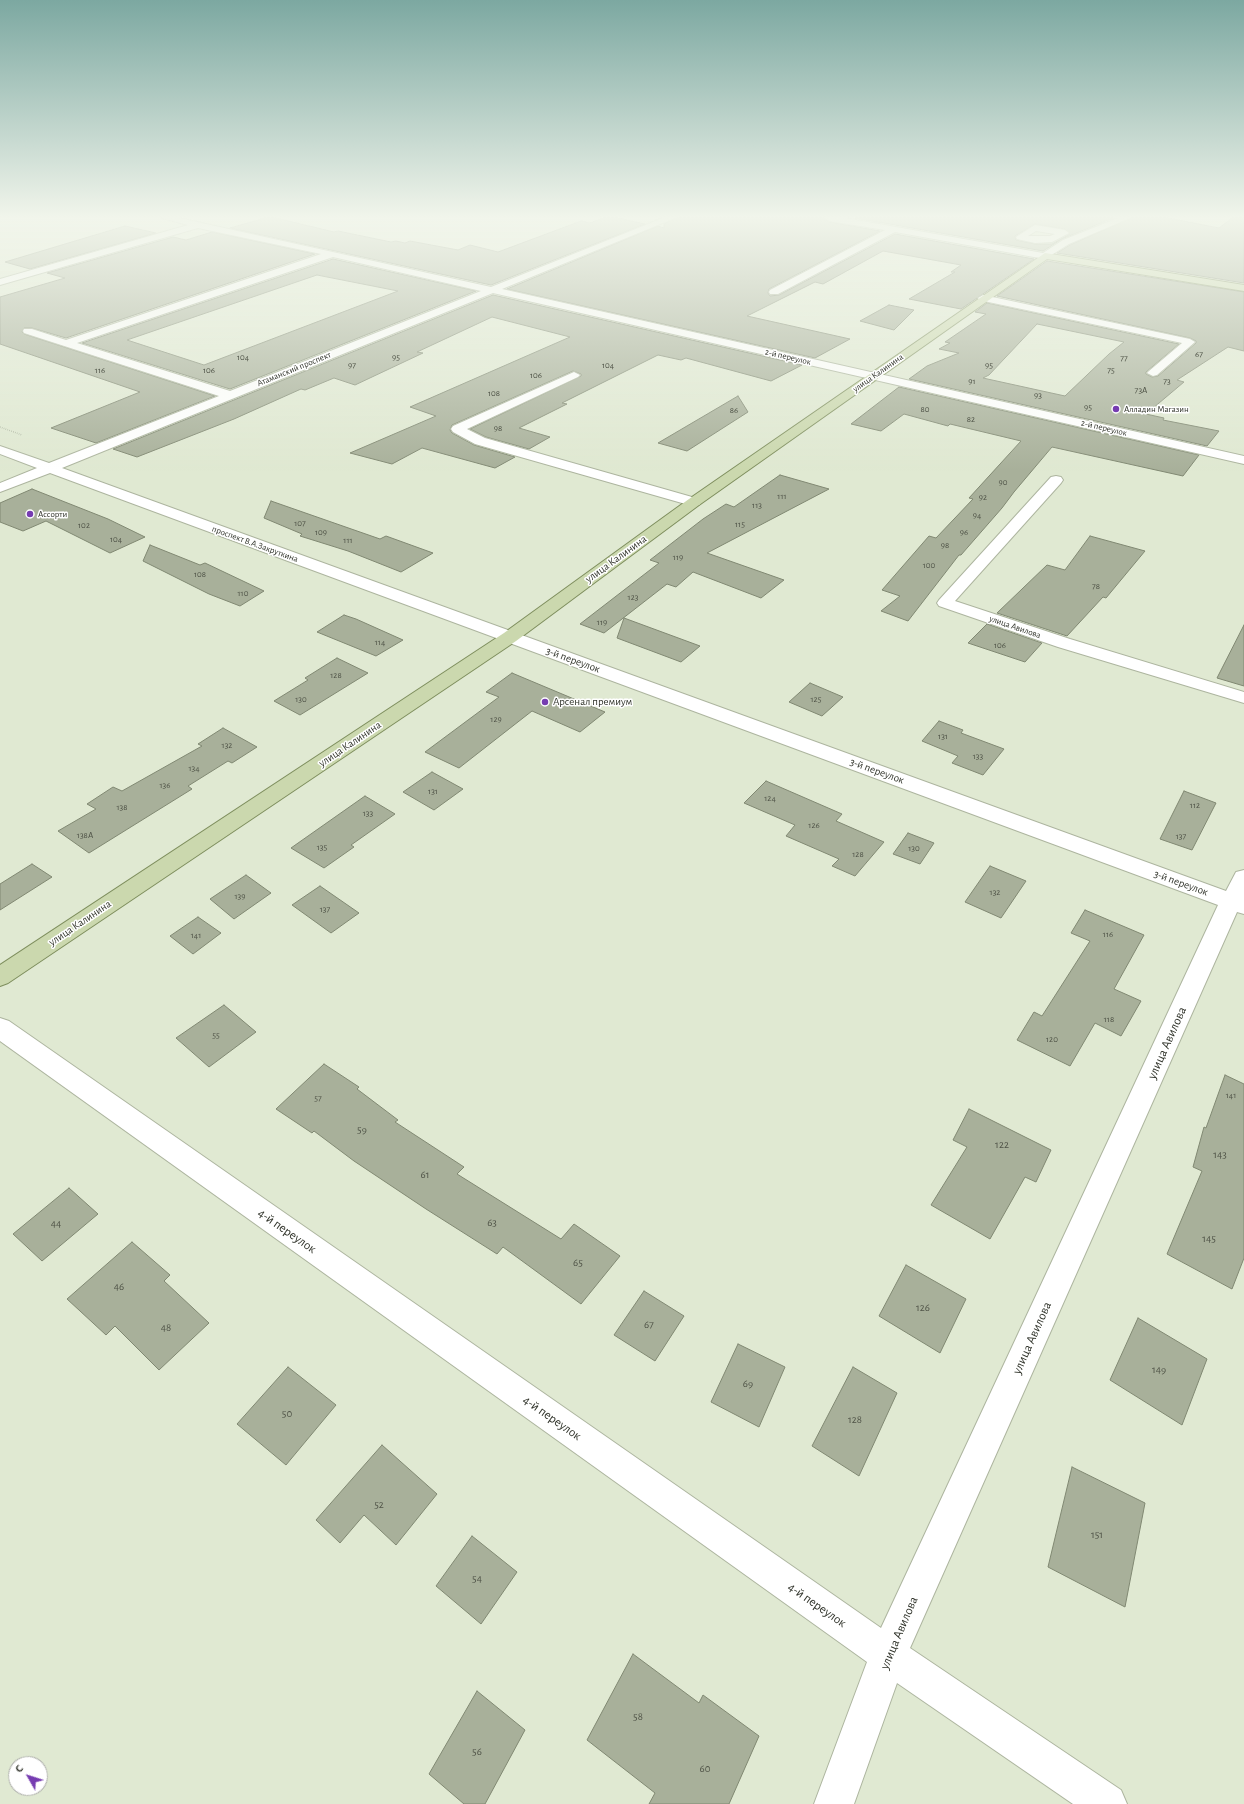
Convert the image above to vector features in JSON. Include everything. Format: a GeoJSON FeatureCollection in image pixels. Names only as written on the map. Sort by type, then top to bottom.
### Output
{"type":"FeatureCollection","features":[{"type":"Feature","properties":{"kind":"main road","name":"улица Калинина"},"geometry":{"type":"LineString","coordinates":[[0,977],[510,637],[694,502],[976,302]]}},
{"type":"Feature","properties":{"kind":"street"},"geometry":{"type":"LineString","coordinates":[[67,343],[189,302]]}},
{"type":"Feature","properties":{"kind":"street","name":"Атаманский проспект"},"geometry":{"type":"LineString","coordinates":[[0,488],[461,302]]}},
{"type":"Feature","properties":{"kind":"street","name":"2-й переулок"},"geometry":{"type":"LineString","coordinates":[[546,302],[1244,460]]}},
{"type":"Feature","properties":{"kind":"street"},"geometry":{"type":"LineString","coordinates":[[1002,302],[1190,342],[1153,373]]}},
{"type":"Feature","properties":{"kind":"street"},"geometry":{"type":"LineString","coordinates":[[28,331],[229,395]]}},
{"type":"Feature","properties":{"kind":"street"},"geometry":{"type":"LineString","coordinates":[[574,375],[457,429],[480,441],[694,502]]}},
{"type":"Feature","properties":{"kind":"street","name":"проспект В.А.Закруткина"},"geometry":{"type":"LineString","coordinates":[[0,450],[510,637]]}},
{"type":"Feature","properties":{"kind":"street","name":"улица Авилова"},"geometry":{"type":"LineString","coordinates":[[1056,480],[945,603],[1064,643],[1244,698]]}},
{"type":"Feature","properties":{"kind":"street","name":"3-й переулок"},"geometry":{"type":"LineString","coordinates":[[510,637],[1240,895]]}},
{"type":"Feature","properties":{"kind":"street","name":"улица Авилова"},"geometry":{"type":"LineString","coordinates":[[834,1804],[888,1655],[1240,895]]}},
{"type":"Feature","properties":{"kind":"street","name":"4-й переулок"},"geometry":{"type":"LineString","coordinates":[[0,1028],[888,1655],[1107,1804]]}},
{"type":"Feature","properties":{"kind":"building"},"geometry":{"type":"Polygon","coordinates":[[[0,302],[172,302],[66,338],[32,328],[24,328],[22,332],[24,334],[215,396],[96,443],[51,428],[140,392],[0,344],[0,302]]]}},
{"type":"Feature","properties":{"kind":"building"},"geometry":{"type":"Polygon","coordinates":[[[204,302],[238,302],[127,340],[204,365],[369,302],[448,302],[230,389],[82,343],[204,302]]]}},
{"type":"Feature","properties":{"kind":"building"},"geometry":{"type":"Polygon","coordinates":[[[475,302],[525,302],[802,365],[771,381],[686,358],[681,360],[658,355],[562,403],[567,404],[519,428],[550,437],[529,449],[486,437],[470,429],[581,376],[581,374],[573,371],[452,425],[450,430],[452,433],[474,445],[515,457],[495,468],[422,448],[392,464],[350,453],[436,416],[410,407],[570,337],[492,317],[417,352],[423,353],[355,385],[334,378],[305,390],[301,389],[234,419],[137,457],[113,449],[475,302]]]}},
{"type":"Feature","properties":{"kind":"building"},"geometry":{"type":"Polygon","coordinates":[[[566,302],[775,302],[747,316],[850,339],[815,358],[566,302]]]}},
{"type":"Feature","properties":{"kind":"building"},"geometry":{"type":"Polygon","coordinates":[[[926,302],[971,302],[961,309],[926,302]]]}},
{"type":"Feature","properties":{"kind":"building"},"geometry":{"type":"Polygon","coordinates":[[[1025,302],[1244,302],[1244,351],[1228,347],[1177,380],[1184,382],[1146,414],[1164,418],[1163,420],[1219,431],[1207,446],[909,379],[927,366],[959,353],[939,349],[950,343],[945,342],[986,314],[975,312],[987,303],[1179,344],[1146,372],[1146,374],[1152,377],[1158,376],[1196,343],[1196,341],[1190,338],[1025,302]],[[1037,324],[989,375],[983,378],[1065,396],[1109,354],[1124,342],[1037,324]]]}},
{"type":"Feature","properties":{"kind":"building"},"geometry":{"type":"Polygon","coordinates":[[[889,305],[914,310],[894,330],[860,321],[889,305]]]}},
{"type":"Feature","properties":{"kind":"building"},"geometry":{"type":"Polygon","coordinates":[[[899,387],[1199,455],[1183,476],[1052,447],[1002,508],[961,555],[959,555],[908,621],[881,611],[900,596],[882,590],[929,536],[936,538],[973,499],[969,498],[1021,441],[950,424],[948,426],[904,414],[881,431],[851,424],[899,387]]]}},
{"type":"Feature","properties":{"kind":"building"},"geometry":{"type":"Polygon","coordinates":[[[738,396],[748,412],[687,451],[658,443],[738,396]]]}},
{"type":"Feature","properties":{"kind":"building"},"geometry":{"type":"Polygon","coordinates":[[[780,475],[829,489],[707,553],[784,580],[761,598],[693,572],[676,587],[667,584],[604,633],[580,624],[659,563],[650,560],[703,519],[726,504],[734,507],[780,475]]]}},
{"type":"Feature","properties":{"kind":"building"},"geometry":{"type":"Polygon","coordinates":[[[32,489],[108,519],[145,537],[110,553],[46,521],[23,531],[0,522],[0,503],[32,489]]]}},
{"type":"Feature","properties":{"kind":"building"},"geometry":{"type":"Polygon","coordinates":[[[271,501],[380,539],[386,536],[433,553],[401,572],[348,551],[300,536],[302,534],[264,518],[271,501]]]}},
{"type":"Feature","properties":{"kind":"building"},"geometry":{"type":"Polygon","coordinates":[[[1090,536],[1145,551],[1106,598],[1103,597],[1067,636],[997,613],[1047,565],[1065,570],[1090,536]]]}},
{"type":"Feature","properties":{"kind":"building"},"geometry":{"type":"Polygon","coordinates":[[[150,545],[200,565],[205,563],[264,591],[240,606],[209,594],[143,561],[150,545]]]}},
{"type":"Feature","properties":{"kind":"building"},"geometry":{"type":"Polygon","coordinates":[[[344,615],[403,640],[376,656],[317,632],[344,615]]]}},
{"type":"Feature","properties":{"kind":"building"},"geometry":{"type":"Polygon","coordinates":[[[624,618],[700,646],[681,662],[617,638],[624,618]]]}},
{"type":"Feature","properties":{"kind":"building"},"geometry":{"type":"Polygon","coordinates":[[[987,624],[1042,643],[1025,662],[968,643],[987,624]]]}},
{"type":"Feature","properties":{"kind":"building"},"geometry":{"type":"Polygon","coordinates":[[[1244,625],[1244,686],[1217,678],[1244,625]]]}},
{"type":"Feature","properties":{"kind":"building"},"geometry":{"type":"Polygon","coordinates":[[[337,658],[368,673],[300,715],[274,701],[308,680],[305,678],[337,658]]]}},
{"type":"Feature","properties":{"kind":"building"},"geometry":{"type":"Polygon","coordinates":[[[512,673],[605,712],[580,732],[532,711],[459,768],[425,752],[499,697],[486,692],[512,673]]]}},
{"type":"Feature","properties":{"kind":"building"},"geometry":{"type":"Polygon","coordinates":[[[810,683],[843,697],[822,716],[789,702],[810,683]]]}},
{"type":"Feature","properties":{"kind":"building"},"geometry":{"type":"Polygon","coordinates":[[[939,721],[963,730],[961,733],[1004,749],[983,775],[952,763],[958,756],[922,741],[939,721]]]}},
{"type":"Feature","properties":{"kind":"building"},"geometry":{"type":"Polygon","coordinates":[[[223,728],[257,747],[232,763],[228,761],[188,786],[192,789],[89,853],[58,831],[96,809],[87,804],[113,787],[122,791],[202,746],[198,744],[223,728]]]}},
{"type":"Feature","properties":{"kind":"building"},"geometry":{"type":"Polygon","coordinates":[[[432,772],[463,789],[434,810],[403,792],[432,772]]]}},
{"type":"Feature","properties":{"kind":"building"},"geometry":{"type":"Polygon","coordinates":[[[766,781],[842,814],[836,821],[884,842],[855,876],[832,866],[839,859],[786,836],[795,825],[744,803],[766,781]]]}},
{"type":"Feature","properties":{"kind":"building"},"geometry":{"type":"Polygon","coordinates":[[[1184,791],[1216,803],[1192,850],[1160,839],[1184,791]]]}},
{"type":"Feature","properties":{"kind":"building"},"geometry":{"type":"Polygon","coordinates":[[[365,796],[395,814],[351,845],[354,847],[324,868],[291,848],[365,796]]]}},
{"type":"Feature","properties":{"kind":"building"},"geometry":{"type":"Polygon","coordinates":[[[908,833],[934,843],[920,864],[893,854],[908,833]]]}},
{"type":"Feature","properties":{"kind":"building"},"geometry":{"type":"Polygon","coordinates":[[[32,864],[52,877],[0,910],[0,884],[32,864]]]}},
{"type":"Feature","properties":{"kind":"building"},"geometry":{"type":"Polygon","coordinates":[[[990,866],[1026,881],[1001,918],[965,902],[990,866]]]}},
{"type":"Feature","properties":{"kind":"building"},"geometry":{"type":"Polygon","coordinates":[[[246,875],[271,893],[234,919],[210,899],[246,875]]]}},
{"type":"Feature","properties":{"kind":"building"},"geometry":{"type":"Polygon","coordinates":[[[320,886],[359,913],[331,933],[292,905],[320,886]]]}},
{"type":"Feature","properties":{"kind":"building"},"geometry":{"type":"Polygon","coordinates":[[[1085,910],[1144,935],[1114,989],[1141,1001],[1121,1036],[1095,1023],[1070,1066],[1017,1040],[1034,1012],[1042,1016],[1090,941],[1071,933],[1085,910]]]}},
{"type":"Feature","properties":{"kind":"building"},"geometry":{"type":"Polygon","coordinates":[[[198,917],[221,933],[193,954],[170,936],[198,917]]]}},
{"type":"Feature","properties":{"kind":"building"},"geometry":{"type":"Polygon","coordinates":[[[224,1005],[256,1032],[209,1067],[176,1038],[224,1005]]]}},
{"type":"Feature","properties":{"kind":"building"},"geometry":{"type":"Polygon","coordinates":[[[324,1064],[359,1087],[357,1089],[398,1120],[395,1122],[464,1167],[457,1174],[561,1239],[574,1224],[620,1256],[581,1304],[503,1247],[497,1254],[426,1209],[354,1161],[314,1131],[312,1133],[276,1109],[324,1064]]]}},
{"type":"Feature","properties":{"kind":"building"},"geometry":{"type":"Polygon","coordinates":[[[1225,1075],[1244,1084],[1244,1258],[1232,1289],[1167,1254],[1202,1171],[1193,1167],[1204,1127],[1206,1128],[1225,1075]]]}},
{"type":"Feature","properties":{"kind":"building"},"geometry":{"type":"Polygon","coordinates":[[[969,1109],[1051,1150],[1036,1182],[1025,1177],[990,1239],[931,1205],[967,1147],[953,1140],[969,1109]]]}},
{"type":"Feature","properties":{"kind":"building"},"geometry":{"type":"Polygon","coordinates":[[[69,1188],[98,1214],[42,1261],[13,1234],[69,1188]]]}},
{"type":"Feature","properties":{"kind":"building"},"geometry":{"type":"Polygon","coordinates":[[[132,1242],[170,1275],[164,1281],[209,1323],[159,1370],[115,1326],[106,1335],[67,1299],[132,1242]]]}},
{"type":"Feature","properties":{"kind":"building"},"geometry":{"type":"Polygon","coordinates":[[[906,1265],[966,1299],[940,1353],[879,1316],[906,1265]]]}},
{"type":"Feature","properties":{"kind":"building"},"geometry":{"type":"Polygon","coordinates":[[[644,1291],[684,1316],[655,1361],[614,1335],[644,1291]]]}},
{"type":"Feature","properties":{"kind":"building"},"geometry":{"type":"Polygon","coordinates":[[[1138,1318],[1207,1359],[1182,1425],[1110,1380],[1138,1318]]]}},
{"type":"Feature","properties":{"kind":"building"},"geometry":{"type":"Polygon","coordinates":[[[738,1344],[785,1367],[759,1427],[711,1402],[738,1344]]]}},
{"type":"Feature","properties":{"kind":"building"},"geometry":{"type":"Polygon","coordinates":[[[288,1367],[336,1405],[286,1465],[237,1424],[288,1367]]]}},
{"type":"Feature","properties":{"kind":"building"},"geometry":{"type":"Polygon","coordinates":[[[853,1367],[897,1393],[859,1476],[812,1446],[853,1367]]]}},
{"type":"Feature","properties":{"kind":"building"},"geometry":{"type":"Polygon","coordinates":[[[382,1445],[437,1494],[396,1545],[364,1515],[340,1543],[316,1520],[382,1445]]]}},
{"type":"Feature","properties":{"kind":"building"},"geometry":{"type":"Polygon","coordinates":[[[1072,1467],[1145,1503],[1125,1607],[1048,1567],[1072,1467]]]}},
{"type":"Feature","properties":{"kind":"building"},"geometry":{"type":"Polygon","coordinates":[[[472,1536],[517,1572],[481,1624],[436,1586],[472,1536]]]}},
{"type":"Feature","properties":{"kind":"building"},"geometry":{"type":"Polygon","coordinates":[[[633,1654],[699,1703],[703,1695],[759,1736],[729,1804],[649,1804],[655,1793],[587,1740],[633,1654]]]}},
{"type":"Feature","properties":{"kind":"building"},"geometry":{"type":"Polygon","coordinates":[[[477,1691],[525,1730],[485,1804],[464,1804],[429,1774],[477,1691]]]}},
{"type":"Feature","properties":{"kind":"place","name":"Алладин Магазин"},"geometry":{"type":"Point","coordinates":[1116,409]}},
{"type":"Feature","properties":{"kind":"place","name":"Ассорти"},"geometry":{"type":"Point","coordinates":[30,514]}},
{"type":"Feature","properties":{"kind":"place","name":"Арсенал премиум"},"geometry":{"type":"Point","coordinates":[545,702]}}]}
